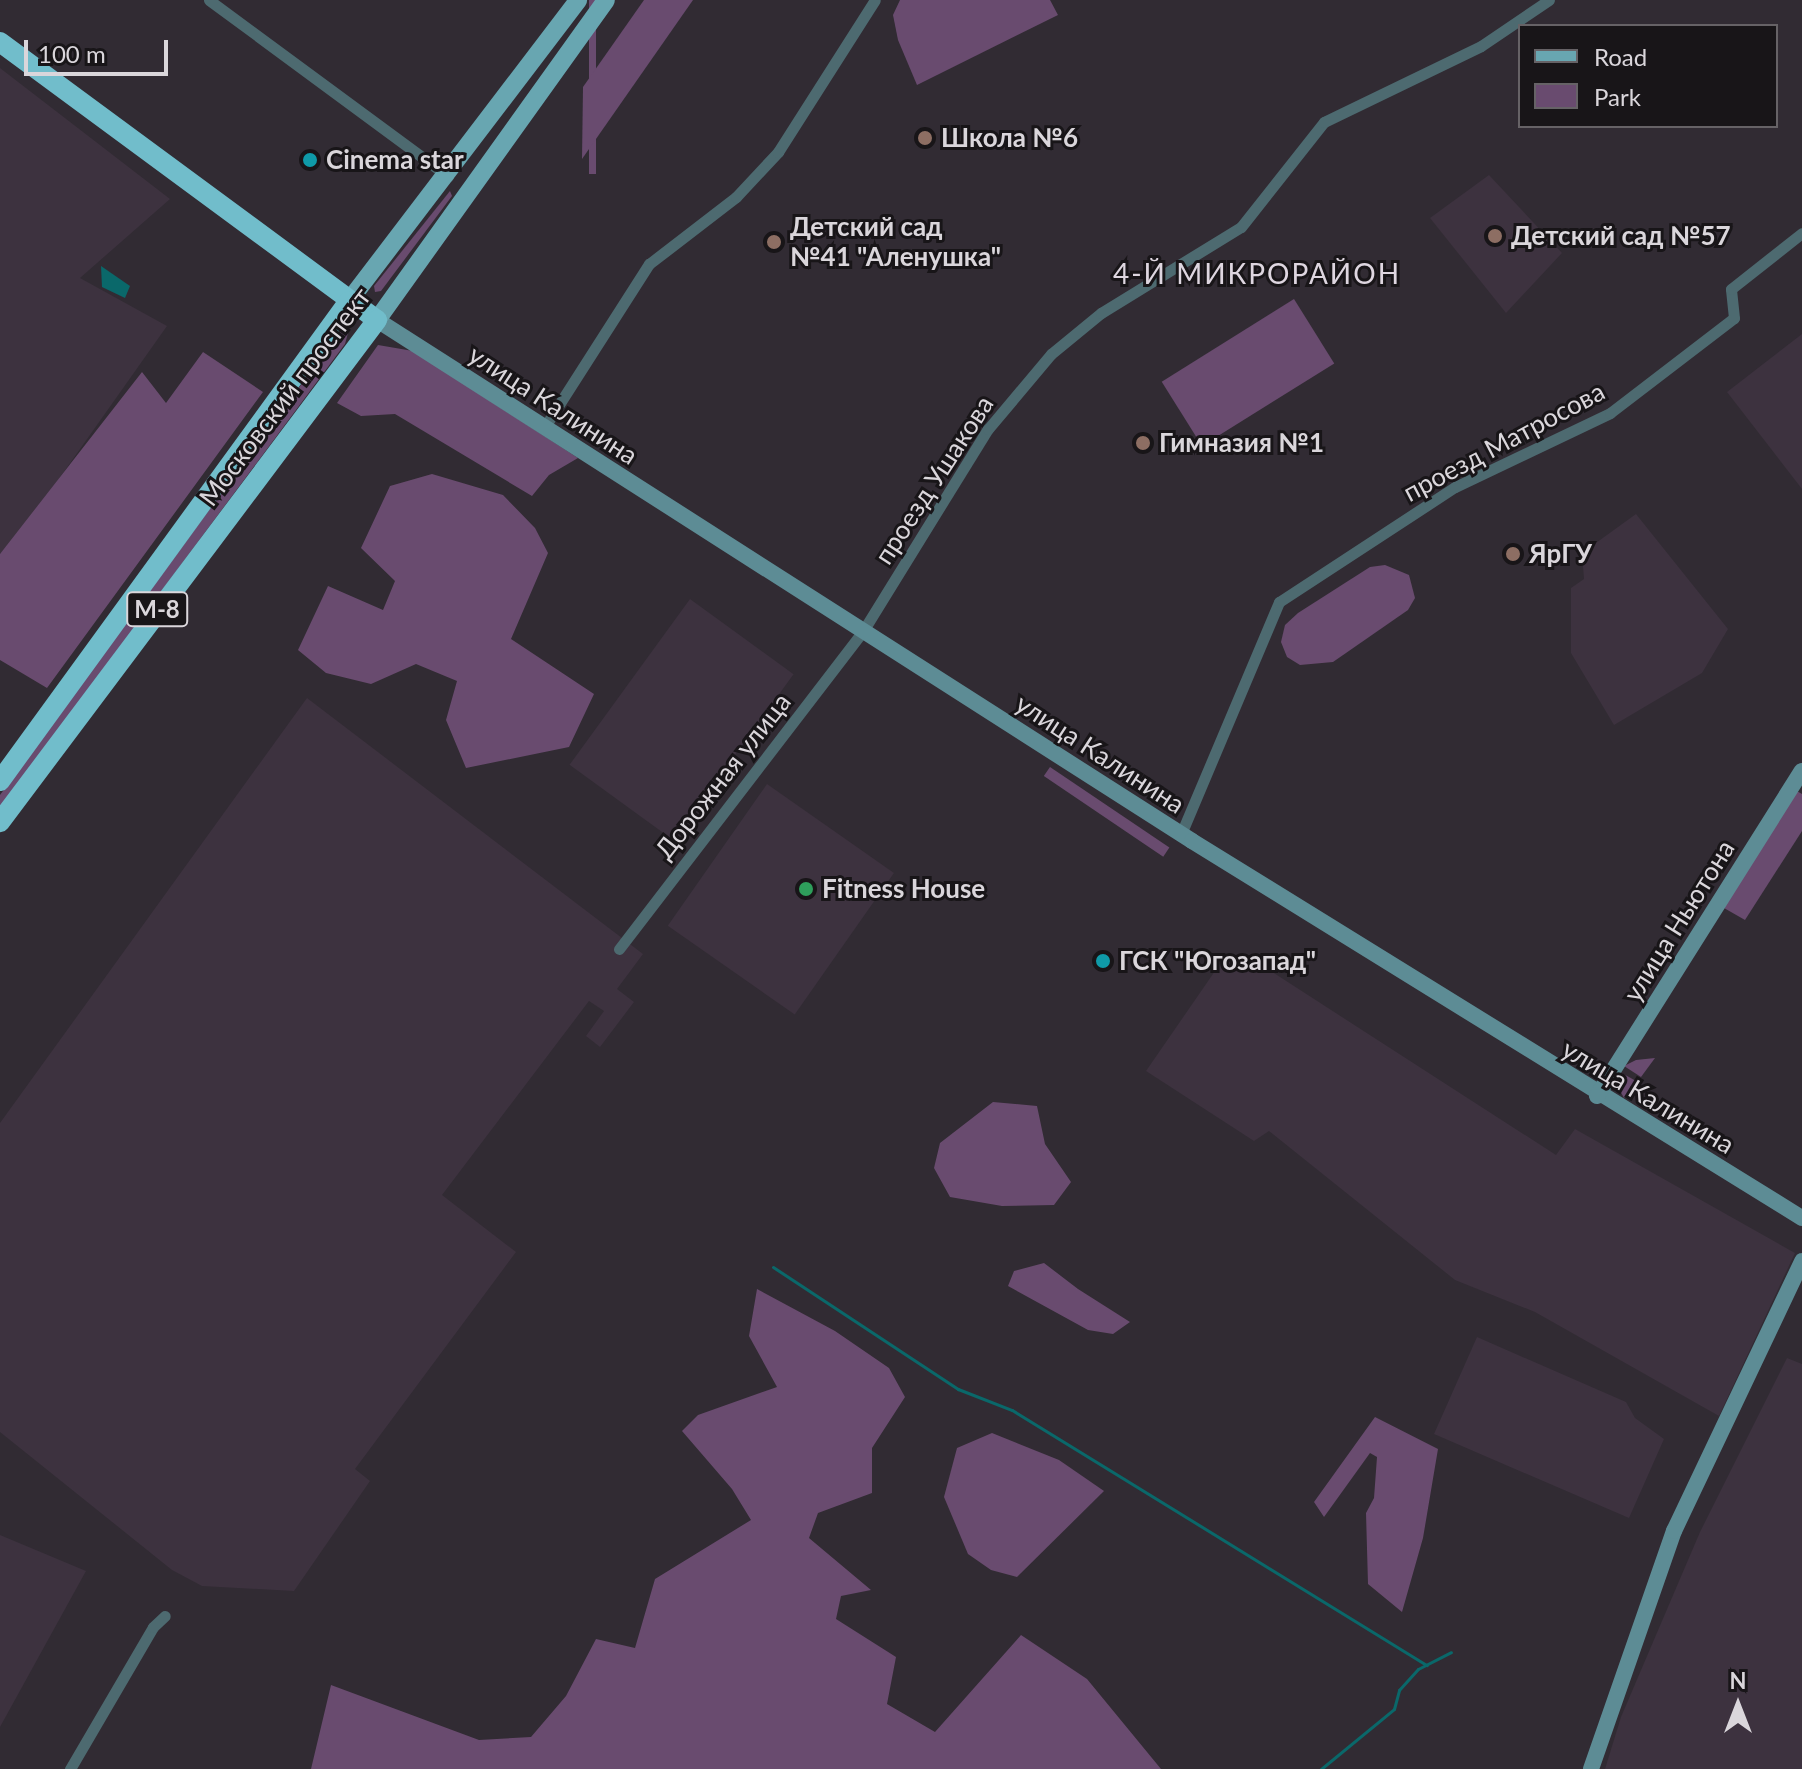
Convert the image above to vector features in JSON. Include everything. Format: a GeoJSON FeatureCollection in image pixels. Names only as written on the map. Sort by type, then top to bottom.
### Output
{"type":"FeatureCollection","features":[{"type":"Feature","properties":{"kind":"highway"},"geometry":{"type":"LineString","coordinates":[[0,42],[377,320]]}},
{"type":"Feature","properties":{"kind":"highway","name":"Московский проспект"},"geometry":{"type":"LineString","coordinates":[[0,781],[349,301]]}},
{"type":"Feature","properties":{"kind":"highway","name":"Московский проспект"},"geometry":{"type":"LineString","coordinates":[[0,822],[377,320]]}},
{"type":"Feature","properties":{"kind":"main road","name":"Московский проспект"},"geometry":{"type":"LineString","coordinates":[[349,301],[448,176],[578,0]]}},
{"type":"Feature","properties":{"kind":"main road","name":"Московский проспект"},"geometry":{"type":"LineString","coordinates":[[377,320],[492,154],[606,0]]}},
{"type":"Feature","properties":{"kind":"main road"},"geometry":{"type":"LineString","coordinates":[[474,141],[492,154]]}},
{"type":"Feature","properties":{"kind":"main road"},"geometry":{"type":"LineString","coordinates":[[448,176],[467,190]]}},
{"type":"Feature","properties":{"kind":"main road","name":"улица Калинина"},"geometry":{"type":"LineString","coordinates":[[377,320],[1181,834],[1597,1096],[1802,1218]]}},
{"type":"Feature","properties":{"kind":"main road","name":"улица Ньютона"},"geometry":{"type":"LineString","coordinates":[[1597,1096],[1802,771]]}},
{"type":"Feature","properties":{"kind":"main road"},"geometry":{"type":"LineString","coordinates":[[1591,1769],[1674,1531],[1802,1261]]}},
{"type":"Feature","properties":{"kind":"street"},"geometry":{"type":"LineString","coordinates":[[209,0],[448,176]]}},
{"type":"Feature","properties":{"kind":"street"},"geometry":{"type":"LineString","coordinates":[[544,428],[649,264],[736,197],[778,152],[875,0]]}},
{"type":"Feature","properties":{"kind":"street","name":"проезд Ушакова"},"geometry":{"type":"LineString","coordinates":[[863,631],[988,429],[1051,354],[1101,313],[1241,227],[1324,122],[1481,46],[1549,0]]}},
{"type":"Feature","properties":{"kind":"street","name":"проезд Матросова"},"geometry":{"type":"LineString","coordinates":[[1181,834],[1279,602],[1455,487],[1610,413],[1734,318],[1731,289],[1802,233]]}},
{"type":"Feature","properties":{"kind":"street","name":"Дорожная улица"},"geometry":{"type":"LineString","coordinates":[[619,949],[863,631]]}},
{"type":"Feature","properties":{"kind":"street"},"geometry":{"type":"LineString","coordinates":[[70,1769],[153,1627],[165,1616]]}},
{"type":"Feature","properties":{"kind":"shaded area"},"geometry":{"type":"Polygon","coordinates":[[[0,68],[170,199],[80,278],[167,326],[27,524],[0,554],[0,68]]]}},
{"type":"Feature","properties":{"kind":"shaded area","name":"Детский сад №57"},"geometry":{"type":"Polygon","coordinates":[[[1489,175],[1562,253],[1506,313],[1430,218],[1489,175]]]}},
{"type":"Feature","properties":{"kind":"shaded area"},"geometry":{"type":"Polygon","coordinates":[[[1802,334],[1802,489],[1727,392],[1802,334]]]}},
{"type":"Feature","properties":{"kind":"shaded area"},"geometry":{"type":"Polygon","coordinates":[[[1636,514],[1728,629],[1702,673],[1614,725],[1571,653],[1571,588],[1584,579],[1582,553],[1636,514]]]}},
{"type":"Feature","properties":{"kind":"shaded area"},"geometry":{"type":"Polygon","coordinates":[[[690,599],[794,674],[673,840],[570,765],[690,599]]]}},
{"type":"Feature","properties":{"kind":"shaded area"},"geometry":{"type":"Polygon","coordinates":[[[307,698],[643,954],[617,989],[634,1002],[600,1047],[586,1036],[604,1011],[589,1001],[442,1195],[516,1252],[355,1469],[370,1481],[294,1591],[202,1586],[172,1570],[0,1432],[0,1123],[307,698]]]}},
{"type":"Feature","properties":{"kind":"shaded area"},"geometry":{"type":"Polygon","coordinates":[[[767,784],[894,873],[795,1015],[668,926],[767,784]]]}},
{"type":"Feature","properties":{"kind":"shaded area"},"geometry":{"type":"Polygon","coordinates":[[[1224,958],[1252,959],[1556,1155],[1575,1129],[1795,1253],[1719,1416],[1535,1312],[1455,1280],[1269,1131],[1254,1141],[1146,1071],[1224,958]]]}},
{"type":"Feature","properties":{"kind":"shaded area"},"geometry":{"type":"Polygon","coordinates":[[[1477,1337],[1626,1402],[1635,1418],[1664,1439],[1629,1518],[1434,1434],[1477,1337]]]}},
{"type":"Feature","properties":{"kind":"shaded area"},"geometry":{"type":"Polygon","coordinates":[[[1787,1358],[1802,1364],[1802,1769],[1605,1769],[1621,1717],[1700,1532],[1787,1358]]]}},
{"type":"Feature","properties":{"kind":"shaded area"},"geometry":{"type":"Polygon","coordinates":[[[0,1535],[86,1571],[0,1727],[0,1535]]]}},
{"type":"Feature","properties":{"kind":"green space"},"geometry":{"type":"Polygon","coordinates":[[[589,0],[596,0],[596,174],[589,174],[589,0]]]}},
{"type":"Feature","properties":{"kind":"green space"},"geometry":{"type":"Polygon","coordinates":[[[644,0],[693,0],[582,159],[583,87],[644,0]]]}},
{"type":"Feature","properties":{"kind":"green space"},"geometry":{"type":"Polygon","coordinates":[[[900,0],[1050,0],[1058,15],[917,85],[898,40],[893,15],[900,0]]]}},
{"type":"Feature","properties":{"kind":"green space"},"geometry":{"type":"Polygon","coordinates":[[[450,191],[452,196],[381,291],[375,292],[374,286],[450,191]]]}},
{"type":"Feature","properties":{"kind":"green space"},"geometry":{"type":"Polygon","coordinates":[[[1294,299],[1334,363],[1202,446],[1162,382],[1294,299]]]}},
{"type":"Feature","properties":{"kind":"green space"},"geometry":{"type":"Polygon","coordinates":[[[342,329],[348,333],[345,344],[0,808],[0,795],[342,329]]]}},
{"type":"Feature","properties":{"kind":"green space"},"geometry":{"type":"Polygon","coordinates":[[[378,345],[413,351],[578,458],[549,475],[532,496],[395,414],[361,416],[337,403],[378,345]]]}},
{"type":"Feature","properties":{"kind":"green space"},"geometry":{"type":"Polygon","coordinates":[[[203,352],[263,392],[47,688],[0,660],[0,554],[142,372],[166,403],[203,352]]]}},
{"type":"Feature","properties":{"kind":"green space"},"geometry":{"type":"Polygon","coordinates":[[[432,474],[503,495],[535,528],[548,553],[511,639],[594,694],[569,747],[466,768],[446,720],[457,681],[416,664],[371,684],[326,673],[298,650],[328,586],[383,610],[395,581],[361,548],[390,486],[432,474]]]}},
{"type":"Feature","properties":{"kind":"green space"},"geometry":{"type":"Polygon","coordinates":[[[1385,565],[1409,575],[1415,598],[1408,610],[1333,662],[1300,665],[1287,657],[1281,642],[1285,625],[1298,613],[1370,567],[1385,565]]]}},
{"type":"Feature","properties":{"kind":"green space"},"geometry":{"type":"Polygon","coordinates":[[[1050,767],[1169,848],[1163,857],[1044,776],[1050,767]]]}},
{"type":"Feature","properties":{"kind":"green space"},"geometry":{"type":"Polygon","coordinates":[[[1795,790],[1802,794],[1802,831],[1745,920],[1724,908],[1795,790]]]}},
{"type":"Feature","properties":{"kind":"green space"},"geometry":{"type":"Polygon","coordinates":[[[1655,1058],[1641,1077],[1624,1066],[1636,1060],[1655,1058]]]}},
{"type":"Feature","properties":{"kind":"green space"},"geometry":{"type":"Polygon","coordinates":[[[1620,1072],[1636,1081],[1624,1098],[1618,1087],[1620,1072]]]}},
{"type":"Feature","properties":{"kind":"green space"},"geometry":{"type":"Polygon","coordinates":[[[993,1102],[1037,1106],[1045,1144],[1071,1182],[1054,1205],[1002,1206],[950,1197],[934,1168],[940,1143],[993,1102]]]}},
{"type":"Feature","properties":{"kind":"green space"},"geometry":{"type":"Polygon","coordinates":[[[1044,1263],[1130,1322],[1113,1334],[1088,1330],[1008,1286],[1014,1271],[1044,1263]]]}},
{"type":"Feature","properties":{"kind":"green space"},"geometry":{"type":"Polygon","coordinates":[[[757,1289],[835,1331],[889,1368],[905,1397],[872,1448],[872,1493],[818,1513],[809,1538],[871,1590],[841,1596],[836,1619],[896,1657],[887,1704],[935,1732],[1021,1635],[1087,1679],[1161,1769],[311,1769],[331,1685],[479,1740],[531,1737],[566,1696],[596,1639],[635,1648],[655,1579],[751,1520],[732,1489],[682,1431],[698,1415],[777,1387],[749,1336],[757,1289]]]}},
{"type":"Feature","properties":{"kind":"green space"},"geometry":{"type":"Polygon","coordinates":[[[1375,1417],[1438,1449],[1423,1538],[1402,1612],[1368,1584],[1366,1513],[1374,1498],[1377,1457],[1370,1453],[1324,1517],[1314,1502],[1375,1417]]]}},
{"type":"Feature","properties":{"kind":"green space"},"geometry":{"type":"Polygon","coordinates":[[[992,1433],[1059,1460],[1104,1491],[1017,1577],[991,1570],[968,1554],[944,1497],[957,1448],[992,1433]]]}},
{"type":"Feature","properties":{"kind":"water"},"geometry":{"type":"Polygon","coordinates":[[[101,266],[130,286],[125,298],[102,287],[101,266]]]}},
{"type":"Feature","properties":{"kind":"waterway"},"geometry":{"type":"LineString","coordinates":[[773,1267],[958,1389],[1012,1410],[1427,1665]]}},
{"type":"Feature","properties":{"kind":"waterway"},"geometry":{"type":"LineString","coordinates":[[1321,1769],[1394,1709],[1399,1690],[1418,1669],[1451,1652]]}},
{"type":"Feature","properties":{"kind":"place","name":"Школа №6"},"geometry":{"type":"Point","coordinates":[925,138]}},
{"type":"Feature","properties":{"kind":"place","name":"Cinema star"},"geometry":{"type":"Point","coordinates":[310,160]}},
{"type":"Feature","properties":{"kind":"place","name":"Детский сад №57"},"geometry":{"type":"Point","coordinates":[1495,236]}},
{"type":"Feature","properties":{"kind":"place","name":"Детский сад №41 \"Аленушка\""},"geometry":{"type":"Point","coordinates":[774,242]}},
{"type":"Feature","properties":{"kind":"place","name":"Гимназия №1"},"geometry":{"type":"Point","coordinates":[1143,443]}},
{"type":"Feature","properties":{"kind":"place","name":"ЯрГУ"},"geometry":{"type":"Point","coordinates":[1513,554]}},
{"type":"Feature","properties":{"kind":"place","name":"Fitness House"},"geometry":{"type":"Point","coordinates":[806,889]}},
{"type":"Feature","properties":{"kind":"place","name":"ГСК \"Югозапад\""},"geometry":{"type":"Point","coordinates":[1103,961]}},
{"type":"Feature","properties":{"kind":"district","name":"4-Й МИКРОРАЙОН"},"geometry":{"type":"Point","coordinates":[1257,273]}}]}
